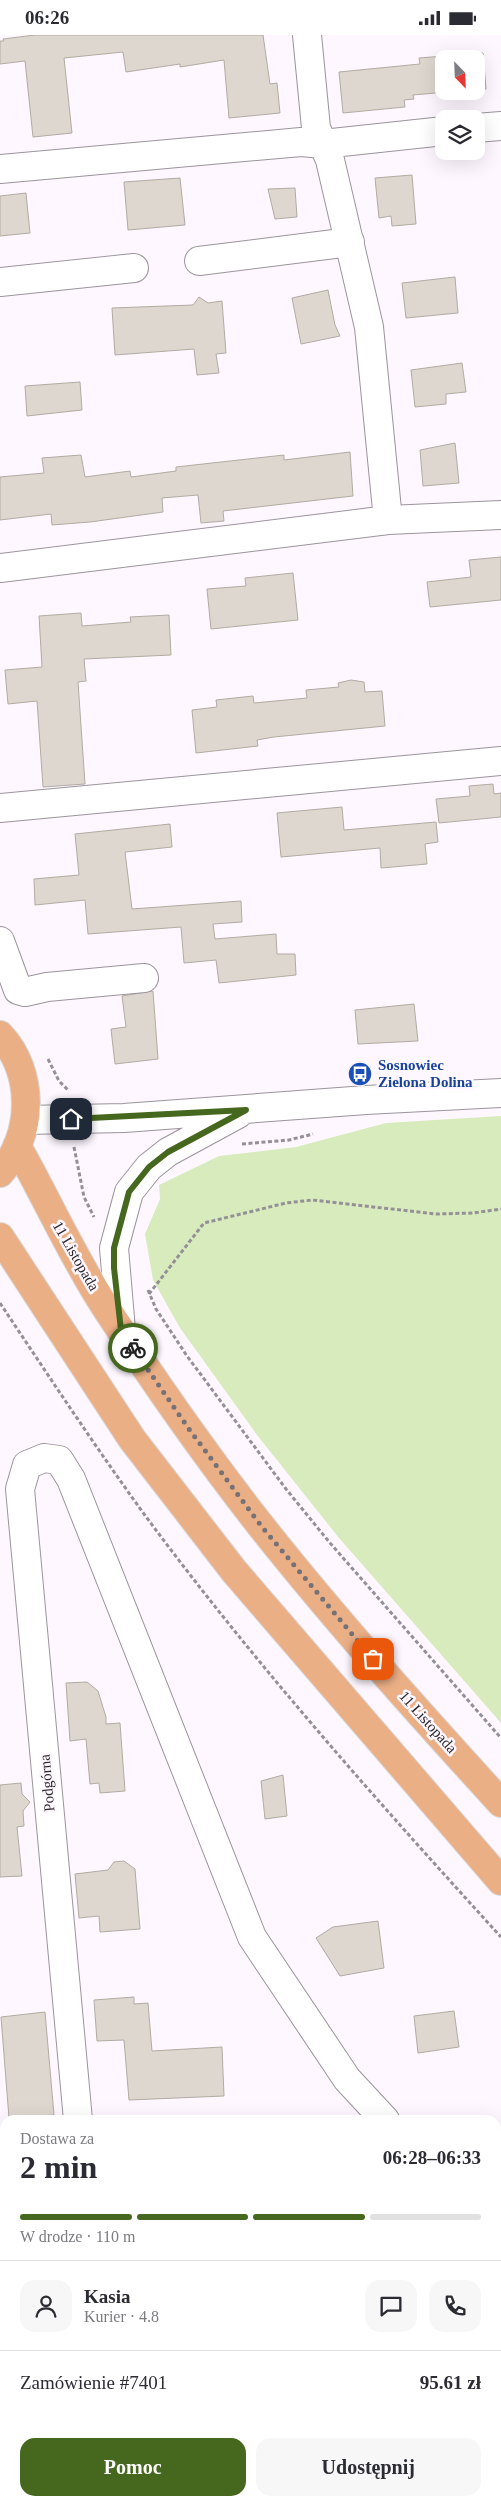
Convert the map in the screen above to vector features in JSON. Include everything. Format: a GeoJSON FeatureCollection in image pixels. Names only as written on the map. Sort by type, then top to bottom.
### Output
{"type":"FeatureCollection","features":[{"type":"Feature","properties":{"kind":"main road"},"geometry":{"type":"LineString","coordinates":[[0,1035],[16,1059],[26,1094],[25,1120],[17,1146],[0,1173]]}},
{"type":"Feature","properties":{"kind":"main road","name":"11 Listopada"},"geometry":{"type":"LineString","coordinates":[[17,1146],[49,1208],[105,1306],[168,1400],[262,1527],[385,1674],[501,1803]]}},
{"type":"Feature","properties":{"kind":"main road"},"geometry":{"type":"LineString","coordinates":[[0,1237],[132,1439],[234,1571],[501,1881]]}},
{"type":"Feature","properties":{"kind":"street"},"geometry":{"type":"LineString","coordinates":[[307,35],[316,128],[330,161],[369,327],[388,520]]}},
{"type":"Feature","properties":{"kind":"street"},"geometry":{"type":"LineString","coordinates":[[485,127],[501,126]]}},
{"type":"Feature","properties":{"kind":"street"},"geometry":{"type":"LineString","coordinates":[[0,169],[301,142],[323,144],[435,132]]}},
{"type":"Feature","properties":{"kind":"street"},"geometry":{"type":"LineString","coordinates":[[199,261],[350,242]]}},
{"type":"Feature","properties":{"kind":"street"},"geometry":{"type":"LineString","coordinates":[[0,282],[134,268]]}},
{"type":"Feature","properties":{"kind":"street"},"geometry":{"type":"LineString","coordinates":[[0,568],[388,520],[470,518],[501,515]]}},
{"type":"Feature","properties":{"kind":"street"},"geometry":{"type":"LineString","coordinates":[[0,808],[501,761]]}},
{"type":"Feature","properties":{"kind":"street"},"geometry":{"type":"LineString","coordinates":[[0,941],[18,990],[25,993],[47,987],[144,978]]}},
{"type":"Feature","properties":{"kind":"street"},"geometry":{"type":"LineString","coordinates":[[25,1120],[246,1110],[366,1100],[501,1093]]}},
{"type":"Feature","properties":{"kind":"street"},"geometry":{"type":"LineString","coordinates":[[121,1330],[114,1248],[129,1192],[149,1167],[168,1152],[246,1110]]}},
{"type":"Feature","properties":{"kind":"street","name":"Podgórna"},"geometry":{"type":"LineString","coordinates":[[78,2115],[20,1489],[27,1465],[44,1458],[59,1460],[71,1479],[252,1937],[347,2079],[380,2115]]}},
{"type":"Feature","properties":{"kind":"path"},"geometry":{"type":"LineString","coordinates":[[68,1091],[77,1171],[84,1197],[114,1248]]}},
{"type":"Feature","properties":{"kind":"path"},"geometry":{"type":"LineString","coordinates":[[240,1145],[289,1140],[316,1133]]}},
{"type":"Feature","properties":{"kind":"path"},"geometry":{"type":"LineString","coordinates":[[149,1295],[204,1223],[286,1203],[312,1200],[436,1214],[473,1213],[501,1209]]}},
{"type":"Feature","properties":{"kind":"path"},"geometry":{"type":"LineString","coordinates":[[144,1288],[186,1356],[286,1489],[336,1550],[501,1738]]}},
{"type":"Feature","properties":{"kind":"path"},"geometry":{"type":"LineString","coordinates":[[0,1303],[84,1429],[148,1519],[224,1616],[320,1734],[405,1832],[501,1937]]}},
{"type":"Feature","properties":{"kind":"green space"},"geometry":{"type":"Polygon","coordinates":[[[501,1116],[501,1723],[339,1538],[257,1435],[180,1328],[153,1280],[145,1234],[160,1199],[159,1185],[219,1156],[296,1147],[386,1123],[501,1116]]]}},
{"type":"Feature","properties":{"kind":"building"},"geometry":{"type":"Polygon","coordinates":[[[35,35],[263,35],[270,84],[277,83],[280,113],[229,118],[224,60],[180,67],[180,64],[126,72],[123,52],[64,58],[72,133],[33,137],[25,61],[0,64],[0,41],[35,35]]]}},
{"type":"Feature","properties":{"kind":"building"},"geometry":{"type":"Polygon","coordinates":[[[435,57],[435,93],[413,95],[414,99],[404,100],[405,107],[343,113],[339,72],[420,64],[419,58],[435,57]]]}},
{"type":"Feature","properties":{"kind":"building"},"geometry":{"type":"Polygon","coordinates":[[[412,175],[416,224],[392,226],[391,216],[379,218],[375,178],[412,175]]]}},
{"type":"Feature","properties":{"kind":"building"},"geometry":{"type":"Polygon","coordinates":[[[180,178],[185,225],[128,230],[124,182],[180,178]]]}},
{"type":"Feature","properties":{"kind":"building"},"geometry":{"type":"Polygon","coordinates":[[[295,188],[297,217],[275,219],[268,189],[295,188]]]}},
{"type":"Feature","properties":{"kind":"building"},"geometry":{"type":"Polygon","coordinates":[[[26,193],[30,233],[0,236],[0,196],[26,193]]]}},
{"type":"Feature","properties":{"kind":"building"},"geometry":{"type":"Polygon","coordinates":[[[455,277],[458,313],[406,318],[402,283],[455,277]]]}},
{"type":"Feature","properties":{"kind":"building"},"geometry":{"type":"Polygon","coordinates":[[[328,290],[335,325],[340,336],[301,344],[292,298],[328,290]]]}},
{"type":"Feature","properties":{"kind":"building"},"geometry":{"type":"Polygon","coordinates":[[[199,297],[208,303],[222,301],[226,353],[216,354],[219,373],[197,375],[194,349],[115,355],[112,308],[193,305],[199,297]]]}},
{"type":"Feature","properties":{"kind":"building"},"geometry":{"type":"Polygon","coordinates":[[[462,363],[466,392],[446,394],[446,404],[415,407],[411,370],[462,363]]]}},
{"type":"Feature","properties":{"kind":"building"},"geometry":{"type":"Polygon","coordinates":[[[80,382],[82,410],[27,416],[25,386],[80,382]]]}},
{"type":"Feature","properties":{"kind":"building"},"geometry":{"type":"Polygon","coordinates":[[[455,443],[459,483],[423,486],[420,450],[455,443]]]}},
{"type":"Feature","properties":{"kind":"building"},"geometry":{"type":"Polygon","coordinates":[[[350,452],[353,496],[223,511],[224,521],[201,523],[198,495],[162,498],[163,512],[90,522],[52,525],[51,514],[0,520],[0,477],[44,473],[42,458],[81,455],[85,477],[130,471],[131,477],[176,471],[176,467],[284,455],[284,460],[350,452]]]}},
{"type":"Feature","properties":{"kind":"building"},"geometry":{"type":"Polygon","coordinates":[[[501,557],[501,600],[430,607],[427,582],[471,577],[469,560],[501,557]]]}},
{"type":"Feature","properties":{"kind":"building"},"geometry":{"type":"Polygon","coordinates":[[[293,573],[298,620],[211,629],[207,589],[246,586],[245,578],[293,573]]]}},
{"type":"Feature","properties":{"kind":"building"},"geometry":{"type":"Polygon","coordinates":[[[81,613],[82,626],[131,622],[130,617],[169,615],[171,655],[84,659],[86,681],[78,682],[85,784],[43,787],[37,701],[8,704],[5,670],[42,667],[39,616],[81,613]]]}},
{"type":"Feature","properties":{"kind":"building"},"geometry":{"type":"Polygon","coordinates":[[[351,680],[364,682],[365,692],[382,691],[385,726],[274,737],[257,740],[258,746],[196,753],[192,710],[217,707],[216,700],[253,696],[254,703],[307,698],[306,690],[339,687],[338,683],[351,680]]]}},
{"type":"Feature","properties":{"kind":"building"},"geometry":{"type":"Polygon","coordinates":[[[493,784],[494,794],[501,793],[501,817],[439,823],[436,799],[470,796],[469,786],[493,784]]]}},
{"type":"Feature","properties":{"kind":"building"},"geometry":{"type":"Polygon","coordinates":[[[342,807],[344,830],[436,822],[438,842],[425,844],[427,864],[381,868],[380,848],[281,857],[277,813],[342,807]]]}},
{"type":"Feature","properties":{"kind":"building"},"geometry":{"type":"Polygon","coordinates":[[[170,824],[172,847],[125,852],[132,909],[241,901],[242,922],[213,924],[215,939],[276,934],[277,954],[295,954],[296,975],[219,983],[216,960],[184,963],[181,927],[88,934],[85,900],[35,905],[34,879],[79,875],[75,834],[170,824]]]}},
{"type":"Feature","properties":{"kind":"building"},"geometry":{"type":"Polygon","coordinates":[[[153,991],[158,1059],[115,1064],[111,1029],[126,1027],[122,996],[153,991]]]}},
{"type":"Feature","properties":{"kind":"building"},"geometry":{"type":"Polygon","coordinates":[[[414,1004],[418,1041],[358,1044],[355,1010],[414,1004]]]}},
{"type":"Feature","properties":{"kind":"building"},"geometry":{"type":"Polygon","coordinates":[[[87,1682],[98,1691],[106,1717],[106,1724],[120,1723],[125,1791],[100,1793],[99,1783],[90,1784],[86,1739],[70,1741],[66,1683],[87,1682]]]}},
{"type":"Feature","properties":{"kind":"building"},"geometry":{"type":"Polygon","coordinates":[[[283,1775],[287,1816],[265,1819],[261,1781],[283,1775]]]}},
{"type":"Feature","properties":{"kind":"building"},"geometry":{"type":"Polygon","coordinates":[[[21,1783],[22,1794],[30,1802],[23,1811],[24,1826],[17,1827],[22,1876],[0,1877],[0,1785],[21,1783]]]}},
{"type":"Feature","properties":{"kind":"building"},"geometry":{"type":"Polygon","coordinates":[[[124,1861],[135,1869],[140,1929],[100,1932],[99,1916],[79,1918],[75,1874],[108,1870],[114,1862],[124,1861]]]}},
{"type":"Feature","properties":{"kind":"building"},"geometry":{"type":"Polygon","coordinates":[[[378,1921],[384,1968],[340,1976],[316,1938],[333,1927],[378,1921]]]}},
{"type":"Feature","properties":{"kind":"building"},"geometry":{"type":"Polygon","coordinates":[[[134,1997],[134,2004],[148,2003],[152,2051],[222,2047],[224,2096],[129,2100],[124,2040],[97,2041],[94,2000],[134,1997]]]}},
{"type":"Feature","properties":{"kind":"building"},"geometry":{"type":"Polygon","coordinates":[[[454,2011],[459,2047],[418,2053],[414,2016],[454,2011]]]}},
{"type":"Feature","properties":{"kind":"building"},"geometry":{"type":"Polygon","coordinates":[[[45,2012],[54,2115],[9,2115],[1,2017],[45,2012]]]}},
{"type":"Feature","properties":{"kind":"way so far"},"geometry":{"type":"LineString","coordinates":[[133,1348],[189,1429],[262,1527],[373,1659]]}},
{"type":"Feature","properties":{"kind":"place","name":"Sosnowiec Zielona Dolina"},"geometry":{"type":"Point","coordinates":[360,1074]}},
{"type":"Feature","properties":{"kind":"route"},"geometry":{"type":"LineString","coordinates":[[71,1119],[124,1118],[246,1110],[168,1152],[149,1167],[129,1192],[114,1248],[114,1268],[121,1330],[133,1348]]}}]}
